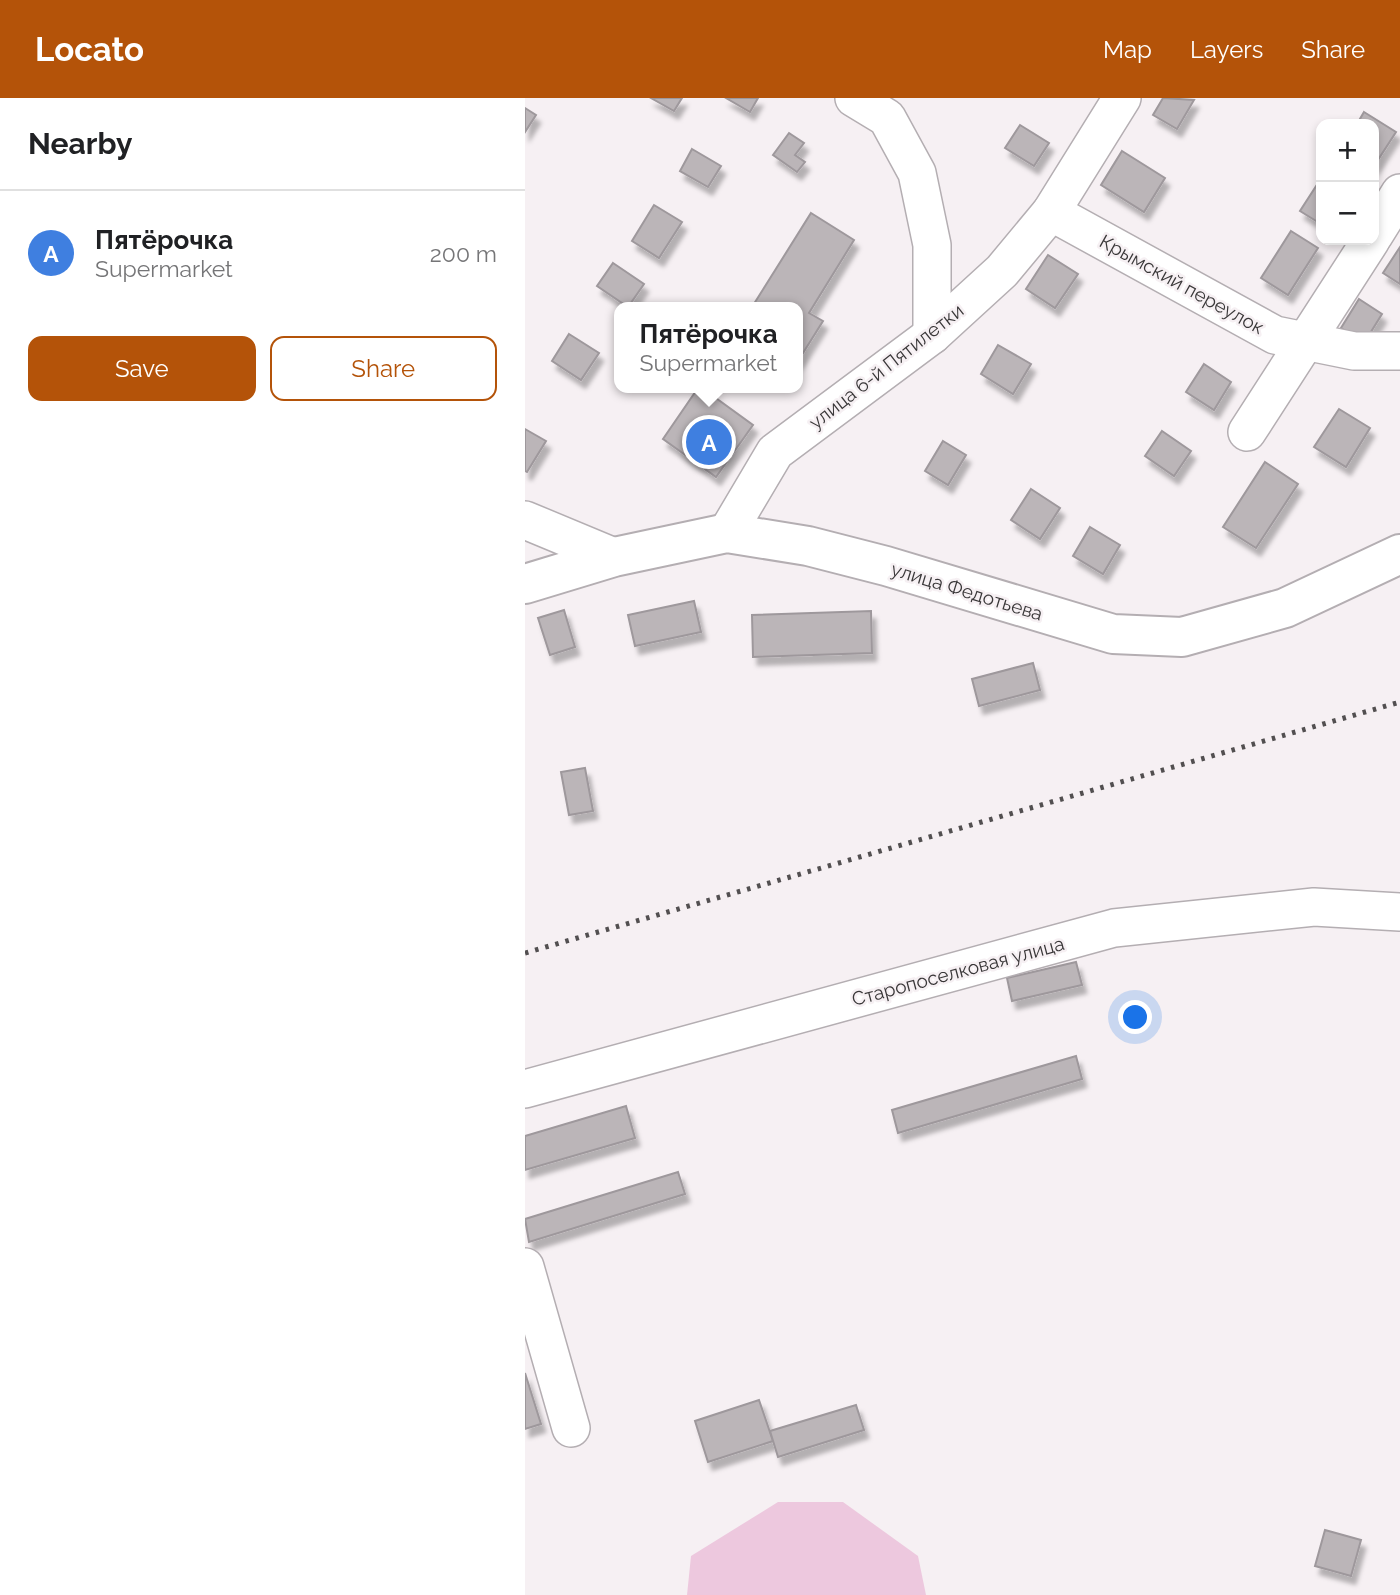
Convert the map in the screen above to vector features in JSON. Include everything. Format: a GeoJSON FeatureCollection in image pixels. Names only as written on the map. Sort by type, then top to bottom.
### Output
{"type":"FeatureCollection","features":[{"type":"Feature","properties":{"kind":"main road","name":"улица Федотьева"},"geometry":{"type":"LineString","coordinates":[[525,584],[614,557],[727,533],[808,546],[886,566],[1113,634],[1182,637],[1285,608],[1400,554]]}},
{"type":"Feature","properties":{"kind":"street"},"geometry":{"type":"LineString","coordinates":[[853,98],[887,118],[917,173],[932,245],[932,335]]}},
{"type":"Feature","properties":{"kind":"street","name":"улица 6-й Пятилетки"},"geometry":{"type":"LineString","coordinates":[[727,533],[775,452],[932,335],[1002,271],[1051,212],[1122,98]]}},
{"type":"Feature","properties":{"kind":"street"},"geometry":{"type":"LineString","coordinates":[[1379,227],[1400,193]]}},
{"type":"Feature","properties":{"kind":"street","name":"Крымский переулок"},"geometry":{"type":"LineString","coordinates":[[1051,212],[1275,335],[1355,351],[1400,351]]}},
{"type":"Feature","properties":{"kind":"street"},"geometry":{"type":"LineString","coordinates":[[1247,432],[1368,245]]}},
{"type":"Feature","properties":{"kind":"street"},"geometry":{"type":"LineString","coordinates":[[525,520],[614,557]]}},
{"type":"Feature","properties":{"kind":"street","name":"Старопоселковая улица"},"geometry":{"type":"LineString","coordinates":[[525,1089],[1114,928],[1314,907],[1400,912]]}},
{"type":"Feature","properties":{"kind":"street"},"geometry":{"type":"LineString","coordinates":[[525,1267],[571,1428]]}},
{"type":"Feature","properties":{"kind":"shaded area"},"geometry":{"type":"Polygon","coordinates":[[[778,1502],[843,1502],[918,1556],[926,1595],[687,1595],[691,1556],[778,1502]]]}},
{"type":"Feature","properties":{"kind":"building"},"geometry":{"type":"Polygon","coordinates":[[[651,98],[682,98],[674,111],[651,98]]]}},
{"type":"Feature","properties":{"kind":"building"},"geometry":{"type":"Polygon","coordinates":[[[726,98],[758,98],[750,112],[726,98]]]}},
{"type":"Feature","properties":{"kind":"building"},"geometry":{"type":"Polygon","coordinates":[[[1163,98],[1194,100],[1177,129],[1153,115],[1163,98]]]}},
{"type":"Feature","properties":{"kind":"building"},"geometry":{"type":"Polygon","coordinates":[[[525,108],[536,115],[525,132],[525,108]]]}},
{"type":"Feature","properties":{"kind":"building"},"geometry":{"type":"Polygon","coordinates":[[[1364,112],[1375,119],[1360,119],[1364,112]]]}},
{"type":"Feature","properties":{"kind":"building"},"geometry":{"type":"Polygon","coordinates":[[[1379,121],[1396,132],[1379,158],[1379,121]]]}},
{"type":"Feature","properties":{"kind":"building"},"geometry":{"type":"Polygon","coordinates":[[[1020,125],[1049,143],[1034,166],[1005,148],[1020,125]]]}},
{"type":"Feature","properties":{"kind":"building"},"geometry":{"type":"Polygon","coordinates":[[[789,133],[804,143],[795,155],[805,162],[797,172],[773,155],[789,133]]]}},
{"type":"Feature","properties":{"kind":"building"},"geometry":{"type":"Polygon","coordinates":[[[692,149],[721,166],[708,187],[680,171],[692,149]]]}},
{"type":"Feature","properties":{"kind":"building"},"geometry":{"type":"Polygon","coordinates":[[[1122,151],[1165,178],[1144,212],[1101,185],[1122,151]]]}},
{"type":"Feature","properties":{"kind":"building"},"geometry":{"type":"Polygon","coordinates":[[[1316,186],[1316,221],[1300,211],[1316,186]]]}},
{"type":"Feature","properties":{"kind":"building"},"geometry":{"type":"Polygon","coordinates":[[[654,205],[682,222],[659,258],[632,241],[654,205]]]}},
{"type":"Feature","properties":{"kind":"building"},"geometry":{"type":"Polygon","coordinates":[[[811,213],[854,240],[809,313],[823,321],[803,353],[803,302],[755,302],[811,213]]]}},
{"type":"Feature","properties":{"kind":"building"},"geometry":{"type":"Polygon","coordinates":[[[1291,231],[1318,248],[1288,295],[1261,278],[1291,231]]]}},
{"type":"Feature","properties":{"kind":"building"},"geometry":{"type":"Polygon","coordinates":[[[1400,247],[1400,284],[1383,273],[1400,247]]]}},
{"type":"Feature","properties":{"kind":"building"},"geometry":{"type":"Polygon","coordinates":[[[1048,255],[1078,274],[1055,308],[1026,289],[1048,255]]]}},
{"type":"Feature","properties":{"kind":"building"},"geometry":{"type":"Polygon","coordinates":[[[613,263],[644,284],[631,302],[621,302],[597,286],[613,263]]]}},
{"type":"Feature","properties":{"kind":"building"},"geometry":{"type":"Polygon","coordinates":[[[1359,299],[1382,314],[1364,343],[1341,328],[1359,299]]]}},
{"type":"Feature","properties":{"kind":"building"},"geometry":{"type":"Polygon","coordinates":[[[569,334],[599,353],[581,380],[552,361],[569,334]]]}},
{"type":"Feature","properties":{"kind":"building"},"geometry":{"type":"Polygon","coordinates":[[[998,345],[1031,364],[1013,394],[981,374],[998,345]]]}},
{"type":"Feature","properties":{"kind":"building"},"geometry":{"type":"Polygon","coordinates":[[[1204,364],[1231,382],[1214,410],[1186,392],[1204,364]]]}},
{"type":"Feature","properties":{"kind":"building"},"geometry":{"type":"Polygon","coordinates":[[[695,393],[709,393],[753,425],[716,477],[663,439],[695,393]]]}},
{"type":"Feature","properties":{"kind":"building"},"geometry":{"type":"Polygon","coordinates":[[[1339,409],[1370,428],[1346,467],[1314,447],[1339,409]]]}},
{"type":"Feature","properties":{"kind":"building"},"geometry":{"type":"Polygon","coordinates":[[[525,429],[546,441],[527,472],[525,471],[525,429]]]}},
{"type":"Feature","properties":{"kind":"building"},"geometry":{"type":"Polygon","coordinates":[[[1162,431],[1191,451],[1174,476],[1145,456],[1162,431]]]}},
{"type":"Feature","properties":{"kind":"building"},"geometry":{"type":"Polygon","coordinates":[[[943,441],[966,455],[948,485],[925,471],[943,441]]]}},
{"type":"Feature","properties":{"kind":"building"},"geometry":{"type":"Polygon","coordinates":[[[1265,462],[1298,484],[1256,548],[1223,527],[1265,462]]]}},
{"type":"Feature","properties":{"kind":"building"},"geometry":{"type":"Polygon","coordinates":[[[1031,489],[1060,508],[1040,539],[1011,520],[1031,489]]]}},
{"type":"Feature","properties":{"kind":"building"},"geometry":{"type":"Polygon","coordinates":[[[1090,527],[1120,545],[1103,574],[1073,556],[1090,527]]]}},
{"type":"Feature","properties":{"kind":"building"},"geometry":{"type":"Polygon","coordinates":[[[694,601],[701,632],[635,646],[628,615],[694,601]]]}},
{"type":"Feature","properties":{"kind":"building"},"geometry":{"type":"Polygon","coordinates":[[[564,610],[575,647],[550,655],[538,618],[564,610]]]}},
{"type":"Feature","properties":{"kind":"building"},"geometry":{"type":"Polygon","coordinates":[[[871,611],[872,653],[753,657],[752,615],[871,611]]]}},
{"type":"Feature","properties":{"kind":"building"},"geometry":{"type":"Polygon","coordinates":[[[1033,663],[1040,690],[979,706],[972,679],[1033,663]]]}},
{"type":"Feature","properties":{"kind":"building"},"geometry":{"type":"Polygon","coordinates":[[[585,768],[593,811],[569,815],[561,772],[585,768]]]}},
{"type":"Feature","properties":{"kind":"building"},"geometry":{"type":"Polygon","coordinates":[[[1076,962],[1082,985],[1012,1001],[1007,978],[1076,962]]]}},
{"type":"Feature","properties":{"kind":"building"},"geometry":{"type":"Polygon","coordinates":[[[1076,1056],[1082,1079],[898,1133],[892,1110],[1076,1056]]]}},
{"type":"Feature","properties":{"kind":"building"},"geometry":{"type":"Polygon","coordinates":[[[626,1106],[635,1138],[525,1170],[525,1136],[626,1106]]]}},
{"type":"Feature","properties":{"kind":"building"},"geometry":{"type":"Polygon","coordinates":[[[678,1172],[685,1194],[529,1242],[525,1219],[678,1172]]]}},
{"type":"Feature","properties":{"kind":"building"},"geometry":{"type":"Polygon","coordinates":[[[525,1373],[541,1424],[525,1429],[525,1373]]]}},
{"type":"Feature","properties":{"kind":"building"},"geometry":{"type":"Polygon","coordinates":[[[759,1400],[773,1441],[708,1462],[695,1421],[759,1400]]]}},
{"type":"Feature","properties":{"kind":"building"},"geometry":{"type":"Polygon","coordinates":[[[856,1405],[864,1430],[778,1457],[770,1431],[856,1405]]]}},
{"type":"Feature","properties":{"kind":"building"},"geometry":{"type":"Polygon","coordinates":[[[1325,1530],[1361,1540],[1351,1576],[1315,1566],[1325,1530]]]}},
{"type":"Feature","properties":{"kind":"railway"},"geometry":{"type":"LineString","coordinates":[[525,953],[1400,702]]}},
{"type":"Feature","properties":{"kind":"place","name":"Пятёрочка"},"geometry":{"type":"Point","coordinates":[709,442]}}]}
